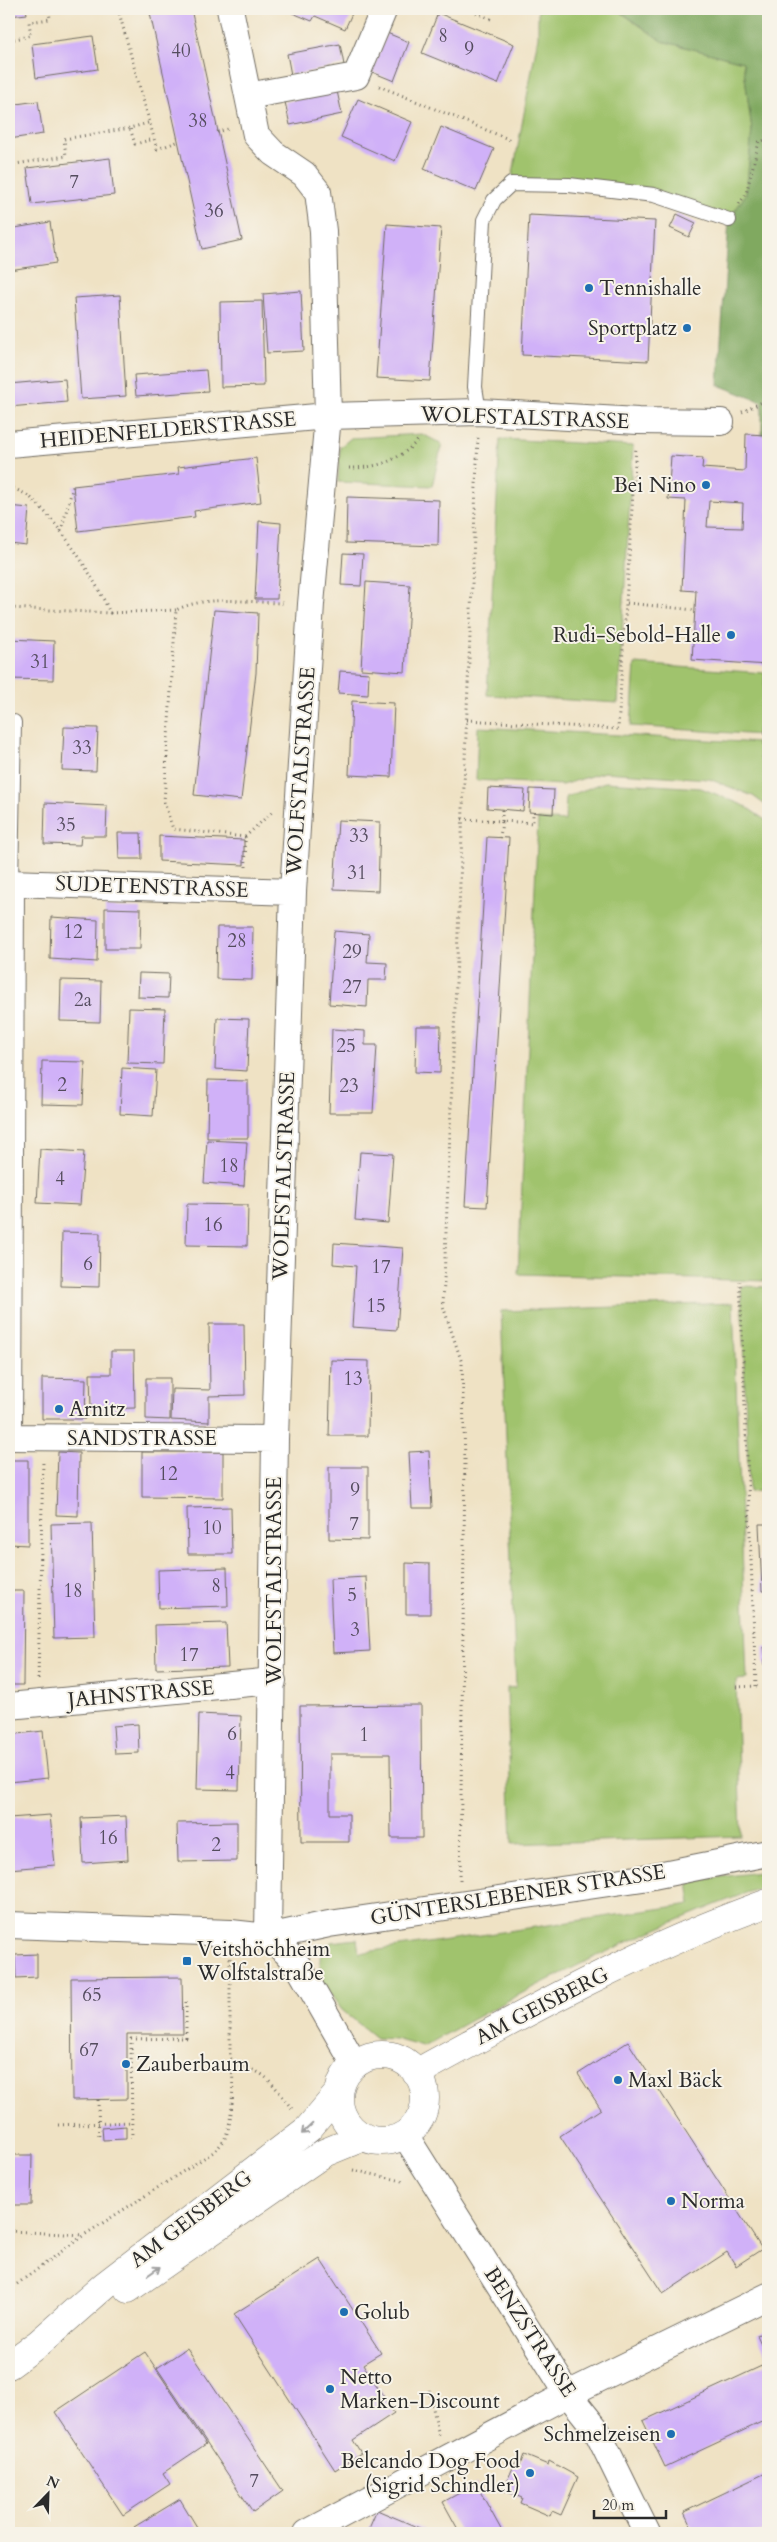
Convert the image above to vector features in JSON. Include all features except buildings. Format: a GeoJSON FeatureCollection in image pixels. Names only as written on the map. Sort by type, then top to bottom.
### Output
{"type":"FeatureCollection","features":[{"type":"Feature","properties":{"kind":"street","name":"WOLFSTALSTRASSE"},"geometry":{"type":"LineString","coordinates":[[230,9],[256,134],[273,153],[304,174],[318,192],[323,231],[328,416],[311,604],[293,892],[275,1439],[268,1937]]}},
{"type":"Feature","properties":{"kind":"street"},"geometry":{"type":"LineString","coordinates":[[248,96],[356,76],[384,9]]}},
{"type":"Feature","properties":{"kind":"street","name":"WOLFSTALSTRASSE"},"geometry":{"type":"LineString","coordinates":[[328,416],[479,412],[638,421],[721,422]]}},
{"type":"Feature","properties":{"kind":"street","name":"HEIDENFELDERSTRASSE"},"geometry":{"type":"LineString","coordinates":[[9,444],[328,416]]}},
{"type":"Feature","properties":{"kind":"street"},"geometry":{"type":"LineString","coordinates":[[9,1437],[10,883]]}},
{"type":"Feature","properties":{"kind":"street","name":"SUDETENSTRASSE"},"geometry":{"type":"LineString","coordinates":[[10,883],[293,892]]}},
{"type":"Feature","properties":{"kind":"street","name":"SANDSTRASSE"},"geometry":{"type":"LineString","coordinates":[[9,1437],[275,1439]]}},
{"type":"Feature","properties":{"kind":"street","name":"JAHNSTRASSE"},"geometry":{"type":"LineString","coordinates":[[9,1706],[273,1681]]}},
{"type":"Feature","properties":{"kind":"street","name":"GÜNTERSLEBENER STRASSE"},"geometry":{"type":"LineString","coordinates":[[9,1925],[231,1932],[268,1937],[329,1924],[644,1878],[768,1853]]}},
{"type":"Feature","properties":{"kind":"street","name":"AM GEISBERG"},"geometry":{"type":"LineString","coordinates":[[416,2073],[529,2011],[643,1956],[768,1903]]}},
{"type":"Feature","properties":{"kind":"street"},"geometry":{"type":"LineString","coordinates":[[268,1937],[286,1952],[299,1967],[355,2065]]}},
{"type":"Feature","properties":{"kind":"street"},"geometry":{"type":"LineString","coordinates":[[386,2056],[407,2064],[416,2073],[422,2084],[425,2103],[419,2120],[405,2135],[391,2140],[377,2141],[363,2137],[346,2122],[339,2103],[339,2092],[346,2073],[355,2065],[365,2059],[386,2056]]}},
{"type":"Feature","properties":{"kind":"street","name":"AM GEISBERG"},"geometry":{"type":"LineString","coordinates":[[9,2365],[39,2343],[105,2285],[308,2129],[339,2092]]}},
{"type":"Feature","properties":{"kind":"street","name":"BENZSTRASSE"},"geometry":{"type":"LineString","coordinates":[[405,2135],[568,2394],[596,2429],[647,2533]]}},
{"type":"Feature","properties":{"kind":"street","name":"AM GEISBERG"},"geometry":{"type":"LineString","coordinates":[[39,2343],[114,2299],[324,2153],[363,2137]]}},
{"type":"Feature","properties":{"kind":"street"},"geometry":{"type":"LineString","coordinates":[[307,2533],[568,2394],[768,2296]]}},
{"type":"Feature","properties":{"kind":"lane"},"geometry":{"type":"LineString","coordinates":[[479,412],[475,387],[484,220],[494,200],[511,184],[569,185],[654,195],[729,220]]}},
{"type":"Feature","properties":{"kind":"lane"},"geometry":{"type":"LineString","coordinates":[[10,883],[14,722]]}},
{"type":"Feature","properties":{"kind":"path"},"geometry":{"type":"LineString","coordinates":[[9,40],[31,36],[29,22],[50,19],[49,9]]}},
{"type":"Feature","properties":{"kind":"path"},"geometry":{"type":"LineString","coordinates":[[118,9],[148,123],[157,149],[178,142]]}},
{"type":"Feature","properties":{"kind":"path"},"geometry":{"type":"LineString","coordinates":[[467,9],[493,20]]}},
{"type":"Feature","properties":{"kind":"path"},"geometry":{"type":"LineString","coordinates":[[356,76],[513,141]]}},
{"type":"Feature","properties":{"kind":"path"},"geometry":{"type":"LineString","coordinates":[[9,165],[66,156],[64,139],[130,128],[148,123]]}},
{"type":"Feature","properties":{"kind":"path"},"geometry":{"type":"LineString","coordinates":[[130,128],[135,144],[154,139]]}},
{"type":"Feature","properties":{"kind":"path"},"geometry":{"type":"LineString","coordinates":[[729,220],[746,194],[759,142],[768,139]]}},
{"type":"Feature","properties":{"kind":"path"},"geometry":{"type":"LineString","coordinates":[[762,402],[768,399]]}},
{"type":"Feature","properties":{"kind":"path"},"geometry":{"type":"LineString","coordinates":[[459,1906],[466,1460],[462,1363],[443,1306],[479,412]]}},
{"type":"Feature","properties":{"kind":"path"},"geometry":{"type":"LineString","coordinates":[[324,459],[339,468],[357,468],[397,458],[406,453],[422,434],[429,424],[430,414]]}},
{"type":"Feature","properties":{"kind":"path"},"geometry":{"type":"LineString","coordinates":[[466,720],[618,729],[638,421]]}},
{"type":"Feature","properties":{"kind":"path"},"geometry":{"type":"LineString","coordinates":[[9,486],[31,497],[61,532],[99,590],[110,613]]}},
{"type":"Feature","properties":{"kind":"path"},"geometry":{"type":"LineString","coordinates":[[61,532],[73,486]]}},
{"type":"Feature","properties":{"kind":"path"},"geometry":{"type":"LineString","coordinates":[[9,608],[110,613],[176,610],[206,601],[266,603]]}},
{"type":"Feature","properties":{"kind":"path"},"geometry":{"type":"LineString","coordinates":[[627,603],[695,610]]}},
{"type":"Feature","properties":{"kind":"path"},"geometry":{"type":"LineString","coordinates":[[176,610],[164,802],[173,829],[245,837]]}},
{"type":"Feature","properties":{"kind":"path"},"geometry":{"type":"LineString","coordinates":[[500,838],[502,809]]}},
{"type":"Feature","properties":{"kind":"path"},"geometry":{"type":"LineString","coordinates":[[246,890],[245,837],[272,811],[298,816]]}},
{"type":"Feature","properties":{"kind":"path"},"geometry":{"type":"LineString","coordinates":[[462,819],[533,823],[533,813]]}},
{"type":"Feature","properties":{"kind":"path"},"geometry":{"type":"LineString","coordinates":[[736,1687],[756,1686],[740,1281]]}},
{"type":"Feature","properties":{"kind":"path"},"geometry":{"type":"LineString","coordinates":[[38,1703],[43,1438]]}},
{"type":"Feature","properties":{"kind":"path"},"geometry":{"type":"LineString","coordinates":[[9,2290],[84,2234],[215,2151],[225,2138],[229,2123],[233,2066],[230,2055],[230,1956]]}},
{"type":"Feature","properties":{"kind":"path"},"geometry":{"type":"LineString","coordinates":[[132,2139],[129,2039],[186,2038],[186,2002],[183,2002]]}},
{"type":"Feature","properties":{"kind":"path"},"geometry":{"type":"LineString","coordinates":[[233,2066],[250,2067],[264,2074],[308,2129]]}},
{"type":"Feature","properties":{"kind":"path"},"geometry":{"type":"LineString","coordinates":[[98,2100],[99,2140]]}},
{"type":"Feature","properties":{"kind":"path"},"geometry":{"type":"LineString","coordinates":[[58,2125],[132,2122]]}},
{"type":"Feature","properties":{"kind":"path"},"geometry":{"type":"LineString","coordinates":[[126,2133],[132,2132]]}},
{"type":"Feature","properties":{"kind":"path"},"geometry":{"type":"LineString","coordinates":[[324,2153],[336,2169],[365,2171],[402,2180],[409,2185]]}},
{"type":"Feature","properties":{"kind":"path"},"geometry":{"type":"LineString","coordinates":[[9,2231],[84,2234]]}},
{"type":"Feature","properties":{"kind":"path"},"geometry":{"type":"LineString","coordinates":[[429,2390],[444,2461]]}},
{"type":"Feature","properties":{"kind":"green space"},"geometry":{"type":"Polygon","coordinates":[[[538,9],[616,9],[662,41],[743,62],[752,130],[746,194],[729,220],[654,195],[511,184],[538,37],[538,9]]]}},
{"type":"Feature","properties":{"kind":"green space"},"geometry":{"type":"Polygon","coordinates":[[[617,9],[768,9],[768,435],[762,435],[762,402],[718,385],[729,220],[746,194],[752,130],[743,62],[662,41],[617,9]]]}},
{"type":"Feature","properties":{"kind":"green space"},"geometry":{"type":"Polygon","coordinates":[[[422,434],[442,444],[432,486],[338,482],[340,447],[351,438],[422,434]]]}},
{"type":"Feature","properties":{"kind":"green space"},"geometry":{"type":"Polygon","coordinates":[[[500,439],[633,446],[618,703],[487,695],[500,439]]]}},
{"type":"Feature","properties":{"kind":"green space"},"geometry":{"type":"Polygon","coordinates":[[[635,664],[765,673],[761,735],[631,726],[635,664]]]}},
{"type":"Feature","properties":{"kind":"green space"},"geometry":{"type":"Polygon","coordinates":[[[478,727],[760,743],[760,759],[768,759],[768,807],[753,796],[709,779],[604,772],[562,785],[476,780],[478,727]]]}},
{"type":"Feature","properties":{"kind":"green space"},"geometry":{"type":"Polygon","coordinates":[[[605,782],[701,788],[745,806],[768,822],[767,1281],[518,1274],[538,819],[565,821],[566,797],[605,782]]]}},
{"type":"Feature","properties":{"kind":"green space"},"geometry":{"type":"Polygon","coordinates":[[[741,1286],[768,1287],[768,1490],[749,1492],[741,1286]]]}},
{"type":"Feature","properties":{"kind":"green space"},"geometry":{"type":"Polygon","coordinates":[[[733,1303],[747,1679],[736,1680],[741,1836],[512,1844],[507,1688],[516,1687],[501,1311],[733,1303]]]}},
{"type":"Feature","properties":{"kind":"green space"},"geometry":{"type":"Polygon","coordinates":[[[768,1871],[768,1885],[679,1920],[549,1979],[423,2047],[395,2039],[376,2038],[342,2010],[322,1983],[320,1957],[331,1942],[357,1939],[359,1953],[691,1904],[688,1881],[768,1871]]]}},
{"type":"Feature","properties":{"kind":"place","name":"Tennishalle"},"geometry":{"type":"Point","coordinates":[589,288]}},
{"type":"Feature","properties":{"kind":"place","name":"Sportplatz"},"geometry":{"type":"Point","coordinates":[687,328]}},
{"type":"Feature","properties":{"kind":"place","name":"Bei Nino"},"geometry":{"type":"Point","coordinates":[706,485]}},
{"type":"Feature","properties":{"kind":"place","name":"Rudi-Sebold-Halle"},"geometry":{"type":"Point","coordinates":[731,635]}},
{"type":"Feature","properties":{"kind":"place","name":"Arnitz"},"geometry":{"type":"Point","coordinates":[59,1409]}},
{"type":"Feature","properties":{"kind":"place","name":"Veitshöchheim Wolfstalstraße"},"geometry":{"type":"Point","coordinates":[187,1961]}},
{"type":"Feature","properties":{"kind":"place","name":"Zauberbaum"},"geometry":{"type":"Point","coordinates":[126,2064]}},
{"type":"Feature","properties":{"kind":"place","name":"Maxl Bäck"},"geometry":{"type":"Point","coordinates":[618,2080]}},
{"type":"Feature","properties":{"kind":"place","name":"Norma"},"geometry":{"type":"Point","coordinates":[671,2201]}},
{"type":"Feature","properties":{"kind":"place","name":"Golub"},"geometry":{"type":"Point","coordinates":[344,2312]}},
{"type":"Feature","properties":{"kind":"place","name":"Netto Marken-Discount"},"geometry":{"type":"Point","coordinates":[330,2389]}},
{"type":"Feature","properties":{"kind":"place","name":"Schmelzeisen"},"geometry":{"type":"Point","coordinates":[671,2434]}},
{"type":"Feature","properties":{"kind":"place","name":"Belcando Dog Food (Sigrid Schindler)"},"geometry":{"type":"Point","coordinates":[530,2473]}}]}
